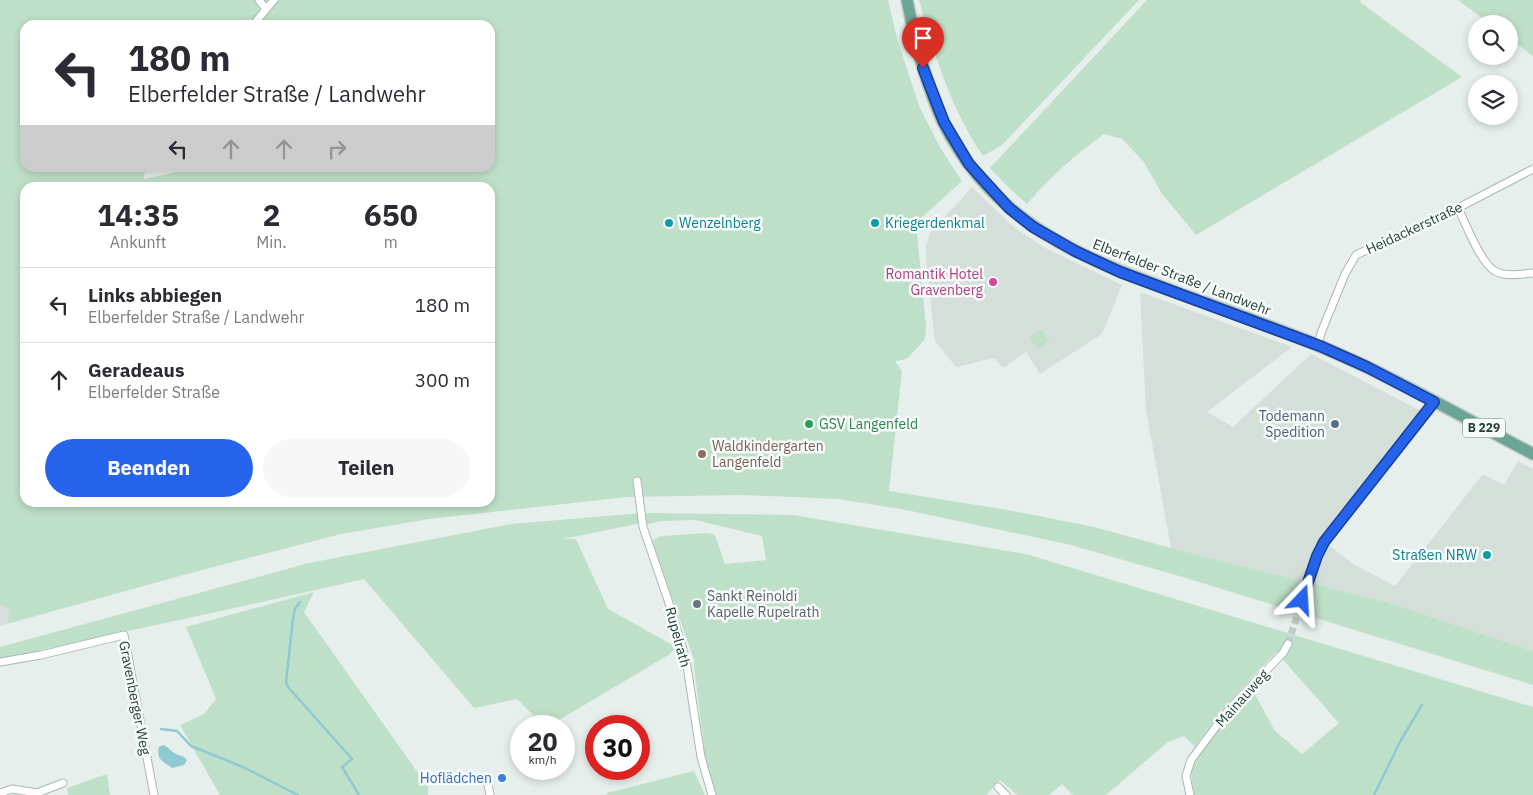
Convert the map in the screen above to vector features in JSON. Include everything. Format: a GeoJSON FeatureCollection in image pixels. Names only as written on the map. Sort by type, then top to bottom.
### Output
{"type":"FeatureCollection","features":[{"type":"Feature","properties":{"kind":"main road","name":"Elberfelder Straße / Landwehr"},"geometry":{"type":"LineString","coordinates":[[906,0],[923,68],[933,97],[956,145],[979,176],[1009,208],[1033,227],[1064,245],[1120,272],[1318,345],[1367,367],[1533,454]]}},
{"type":"Feature","properties":{"kind":"street"},"geometry":{"type":"LineString","coordinates":[[259,0],[266,9]]}},
{"type":"Feature","properties":{"kind":"street"},"geometry":{"type":"LineString","coordinates":[[257,20],[274,0]]}},
{"type":"Feature","properties":{"kind":"street","name":"Heidackerstraße"},"geometry":{"type":"LineString","coordinates":[[1318,345],[1321,333],[1356,254],[1458,208],[1533,169]]}},
{"type":"Feature","properties":{"kind":"street"},"geometry":{"type":"LineString","coordinates":[[1458,208],[1486,264],[1494,271],[1503,274],[1533,273]]}},
{"type":"Feature","properties":{"kind":"street"},"geometry":{"type":"LineString","coordinates":[[1302,600],[1317,556],[1324,542],[1434,402]]}},
{"type":"Feature","properties":{"kind":"street","name":"Rupelrath"},"geometry":{"type":"LineString","coordinates":[[637,481],[643,527],[686,660],[701,756],[712,795]]}},
{"type":"Feature","properties":{"kind":"street","name":"Gravenberger Weg"},"geometry":{"type":"LineString","coordinates":[[0,662],[41,655],[124,635],[154,795]]}},
{"type":"Feature","properties":{"kind":"street","name":"Mainauweg"},"geometry":{"type":"LineString","coordinates":[[1190,795],[1186,770],[1196,752],[1230,708],[1283,653],[1288,644]]}},
{"type":"Feature","properties":{"kind":"street"},"geometry":{"type":"LineString","coordinates":[[486,779],[490,795]]}},
{"type":"Feature","properties":{"kind":"street"},"geometry":{"type":"LineString","coordinates":[[0,793],[12,790],[37,793],[63,783]]}},
{"type":"Feature","properties":{"kind":"street"},"geometry":{"type":"LineString","coordinates":[[998,787],[1006,795]]}},
{"type":"Feature","properties":{"kind":"shaded area"},"geometry":{"type":"Polygon","coordinates":[[[972,187],[1016,229],[1047,249],[1122,285],[1102,334],[1040,374],[1026,352],[1003,368],[994,358],[956,367],[935,341],[926,246],[930,233],[972,187]]]}},
{"type":"Feature","properties":{"kind":"shaded area"},"geometry":{"type":"Polygon","coordinates":[[[1140,292],[1292,347],[1207,412],[1233,427],[1311,354],[1421,411],[1321,541],[1353,564],[1395,586],[1483,474],[1504,485],[1518,461],[1533,469],[1533,651],[1383,601],[1171,548],[1146,410],[1140,292]]]}},
{"type":"Feature","properties":{"kind":"shaded area"},"geometry":{"type":"Polygon","coordinates":[[[0,604],[10,610],[7,624],[0,626],[0,604]]]}},
{"type":"Feature","properties":{"kind":"green space"},"geometry":{"type":"Polygon","coordinates":[[[0,0],[888,0],[897,38],[919,106],[941,149],[962,181],[916,223],[926,327],[925,339],[907,359],[895,361],[902,371],[889,491],[1008,510],[1094,527],[1383,601],[1533,651],[1533,685],[1186,578],[1071,545],[906,510],[838,499],[741,495],[627,497],[429,519],[341,534],[183,575],[7,624],[10,610],[0,604],[0,0]]]}},
{"type":"Feature","properties":{"kind":"green space"},"geometry":{"type":"Polygon","coordinates":[[[919,0],[1139,0],[1002,145],[983,156],[962,119],[945,81],[937,61],[919,0]]]}},
{"type":"Feature","properties":{"kind":"green space"},"geometry":{"type":"Polygon","coordinates":[[[1147,0],[1361,0],[1360,2],[1462,77],[1196,235],[1162,194],[1144,162],[1122,139],[1104,134],[1063,167],[1027,204],[990,168],[1147,0]]]}},
{"type":"Feature","properties":{"kind":"green space"},"geometry":{"type":"Polygon","coordinates":[[[1458,0],[1533,0],[1533,56],[1518,45],[1518,15],[1478,15],[1458,0]]]}},
{"type":"Feature","properties":{"kind":"green space"},"geometry":{"type":"Polygon","coordinates":[[[1042,329],[1049,342],[1037,349],[1030,337],[1042,329]]]}},
{"type":"Feature","properties":{"kind":"green space"},"geometry":{"type":"Polygon","coordinates":[[[642,513],[793,515],[1026,554],[1533,707],[1533,795],[1194,795],[1191,771],[1204,748],[1253,691],[1275,731],[1302,754],[1339,723],[1276,652],[1221,711],[1195,747],[1184,736],[1168,742],[1106,795],[1073,795],[1062,784],[1049,795],[1017,795],[1000,780],[986,795],[715,795],[705,754],[694,660],[652,541],[661,536],[708,533],[715,535],[725,564],[766,560],[762,536],[695,520],[661,521],[645,525],[641,523],[563,539],[576,539],[608,609],[676,647],[670,654],[567,715],[533,715],[517,699],[474,708],[364,579],[0,659],[0,647],[309,563],[511,524],[642,513]]]}},
{"type":"Feature","properties":{"kind":"green space"},"geometry":{"type":"Polygon","coordinates":[[[314,592],[304,612],[428,787],[428,795],[220,795],[180,725],[204,714],[216,699],[186,627],[314,592]]]}},
{"type":"Feature","properties":{"kind":"green space"},"geometry":{"type":"Polygon","coordinates":[[[694,771],[705,795],[606,795],[607,793],[694,771]]]}},
{"type":"Feature","properties":{"kind":"green space"},"geometry":{"type":"Polygon","coordinates":[[[107,774],[110,795],[68,795],[67,788],[107,774]]]}},
{"type":"Feature","properties":{"kind":"water"},"geometry":{"type":"Polygon","coordinates":[[[163,745],[186,759],[184,765],[172,768],[161,760],[158,751],[159,747],[163,745]]]}},
{"type":"Feature","properties":{"kind":"waterway"},"geometry":{"type":"LineString","coordinates":[[300,602],[295,609],[293,618],[286,682],[288,687],[352,759],[342,767],[359,795]]}},
{"type":"Feature","properties":{"kind":"waterway"},"geometry":{"type":"LineString","coordinates":[[1374,795],[1401,740],[1422,705]]}},
{"type":"Feature","properties":{"kind":"waterway"},"geometry":{"type":"LineString","coordinates":[[161,729],[177,731],[191,746],[243,767],[298,795]]}},
{"type":"Feature","properties":{"kind":"tunnel"},"geometry":{"type":"LineString","coordinates":[[1288,644],[1302,600]]}},
{"type":"Feature","properties":{"kind":"place","name":"Wenzelnberg"},"geometry":{"type":"Point","coordinates":[669,223]}},
{"type":"Feature","properties":{"kind":"place","name":"Kriegerdenkmal"},"geometry":{"type":"Point","coordinates":[875,223]}},
{"type":"Feature","properties":{"kind":"place","name":"Romantik Hotel Gravenberg"},"geometry":{"type":"Point","coordinates":[993,282]}},
{"type":"Feature","properties":{"kind":"place","name":"GSV Langenfeld"},"geometry":{"type":"Point","coordinates":[809,424]}},
{"type":"Feature","properties":{"kind":"place","name":"Todemann Spedition"},"geometry":{"type":"Point","coordinates":[1335,424]}},
{"type":"Feature","properties":{"kind":"place","name":"Waldkindergarten Langenfeld"},"geometry":{"type":"Point","coordinates":[702,454]}},
{"type":"Feature","properties":{"kind":"place","name":"Straßen NRW"},"geometry":{"type":"Point","coordinates":[1487,555]}},
{"type":"Feature","properties":{"kind":"place","name":"Sankt Reinoldi Kapelle Rupelrath"},"geometry":{"type":"Point","coordinates":[697,604]}},
{"type":"Feature","properties":{"kind":"place","name":"Hoflädchen"},"geometry":{"type":"Point","coordinates":[502,778]}},
{"type":"Feature","properties":{"kind":"route"},"geometry":{"type":"LineString","coordinates":[[923,68],[944,122],[969,164],[1009,208],[1033,227],[1075,251],[1120,272],[1320,346],[1367,367],[1434,402],[1320,548],[1302,600]]}}]}
